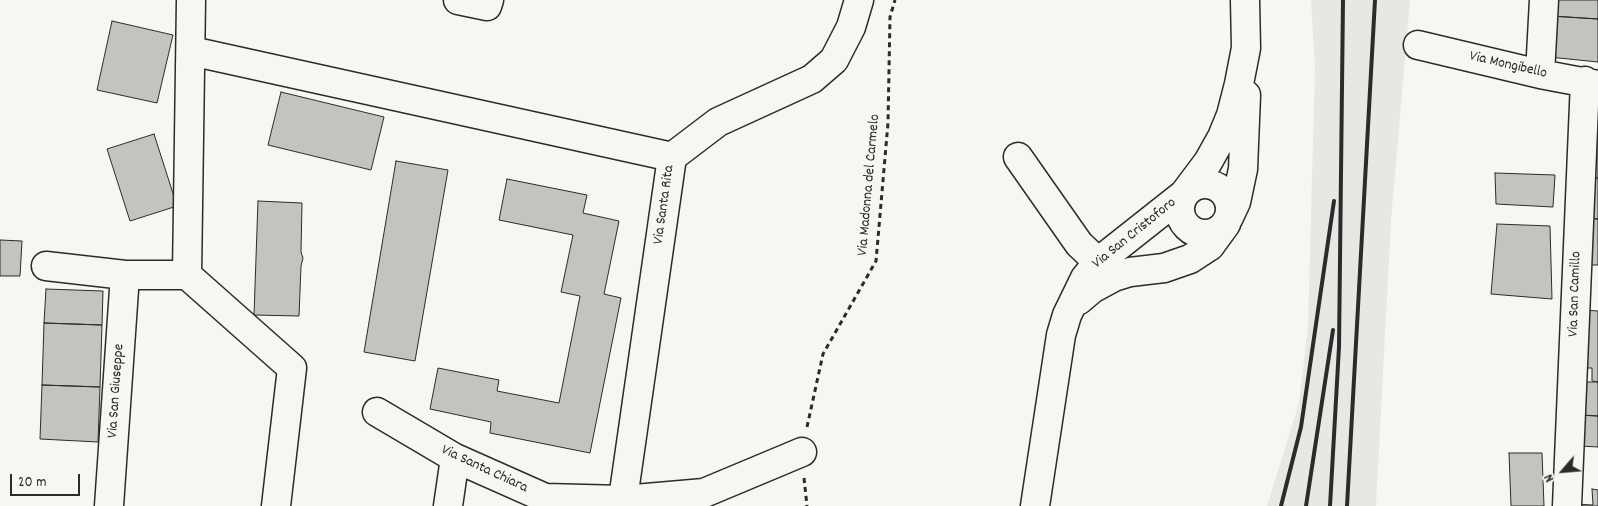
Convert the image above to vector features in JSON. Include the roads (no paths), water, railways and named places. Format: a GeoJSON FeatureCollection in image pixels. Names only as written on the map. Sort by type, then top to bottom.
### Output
{"type":"FeatureCollection","features":[{"type":"Feature","properties":{"kind":"street"},"geometry":{"type":"LineString","coordinates":[[187,275],[192,0]]}},
{"type":"Feature","properties":{"kind":"street"},"geometry":{"type":"LineString","coordinates":[[458,0],[487,6],[489,0]]}},
{"type":"Feature","properties":{"kind":"street","name":"Via Santa Rita"},"geometry":{"type":"LineString","coordinates":[[622,503],[672,157],[718,122],[804,83],[819,73],[834,60],[851,27],[859,0]]}},
{"type":"Feature","properties":{"kind":"street","name":"Via San Cristoforo"},"geometry":{"type":"LineString","coordinates":[[1035,506],[1061,335],[1067,316],[1085,278],[1098,262],[1184,194],[1208,162],[1222,137],[1231,115],[1239,84],[1246,48],[1245,0]]}},
{"type":"Feature","properties":{"kind":"street"},"geometry":{"type":"LineString","coordinates":[[1540,74],[1544,0]]}},
{"type":"Feature","properties":{"kind":"street","name":"Via Mongibello"},"geometry":{"type":"LineString","coordinates":[[1418,45],[1540,74],[1592,83]]}},
{"type":"Feature","properties":{"kind":"street"},"geometry":{"type":"LineString","coordinates":[[1067,316],[1082,296],[1108,279],[1130,272],[1177,265],[1190,259],[1210,246],[1228,221],[1236,202],[1244,170],[1246,48]]}},
{"type":"Feature","properties":{"kind":"street"},"geometry":{"type":"LineString","coordinates":[[191,51],[672,157]]}},
{"type":"Feature","properties":{"kind":"street","name":"Via San Camillo"},"geometry":{"type":"LineString","coordinates":[[1567,506],[1592,83]]}},
{"type":"Feature","properties":{"kind":"street"},"geometry":{"type":"LineString","coordinates":[[1018,158],[1079,244],[1098,262]]}},
{"type":"Feature","properties":{"kind":"street"},"geometry":{"type":"LineString","coordinates":[[1205,183],[1220,188],[1230,201],[1228,221],[1219,230],[1211,234],[1194,232],[1186,227],[1182,219],[1180,202],[1184,194],[1197,184],[1205,183]]}},
{"type":"Feature","properties":{"kind":"street"},"geometry":{"type":"LineString","coordinates":[[46,266],[125,275],[187,275],[292,368],[276,506]]}},
{"type":"Feature","properties":{"kind":"street","name":"Via San Giuseppe"},"geometry":{"type":"LineString","coordinates":[[109,506],[125,275]]}},
{"type":"Feature","properties":{"kind":"street","name":"Via Santa Chiara"},"geometry":{"type":"LineString","coordinates":[[377,412],[455,458],[545,498],[622,503],[704,493],[802,452]]}},
{"type":"Feature","properties":{"kind":"street"},"geometry":{"type":"LineString","coordinates":[[448,506],[455,458]]}},
{"type":"Feature","properties":{"kind":"railway"},"geometry":{"type":"LineString","coordinates":[[1330,506],[1339,347],[1343,0]]}},
{"type":"Feature","properties":{"kind":"railway"},"geometry":{"type":"LineString","coordinates":[[1347,506],[1375,0]]}},
{"type":"Feature","properties":{"kind":"railway"},"geometry":{"type":"LineString","coordinates":[[1281,506],[1301,427],[1334,201]]}},
{"type":"Feature","properties":{"kind":"railway"},"geometry":{"type":"LineString","coordinates":[[1306,506],[1333,330]]}}]}
